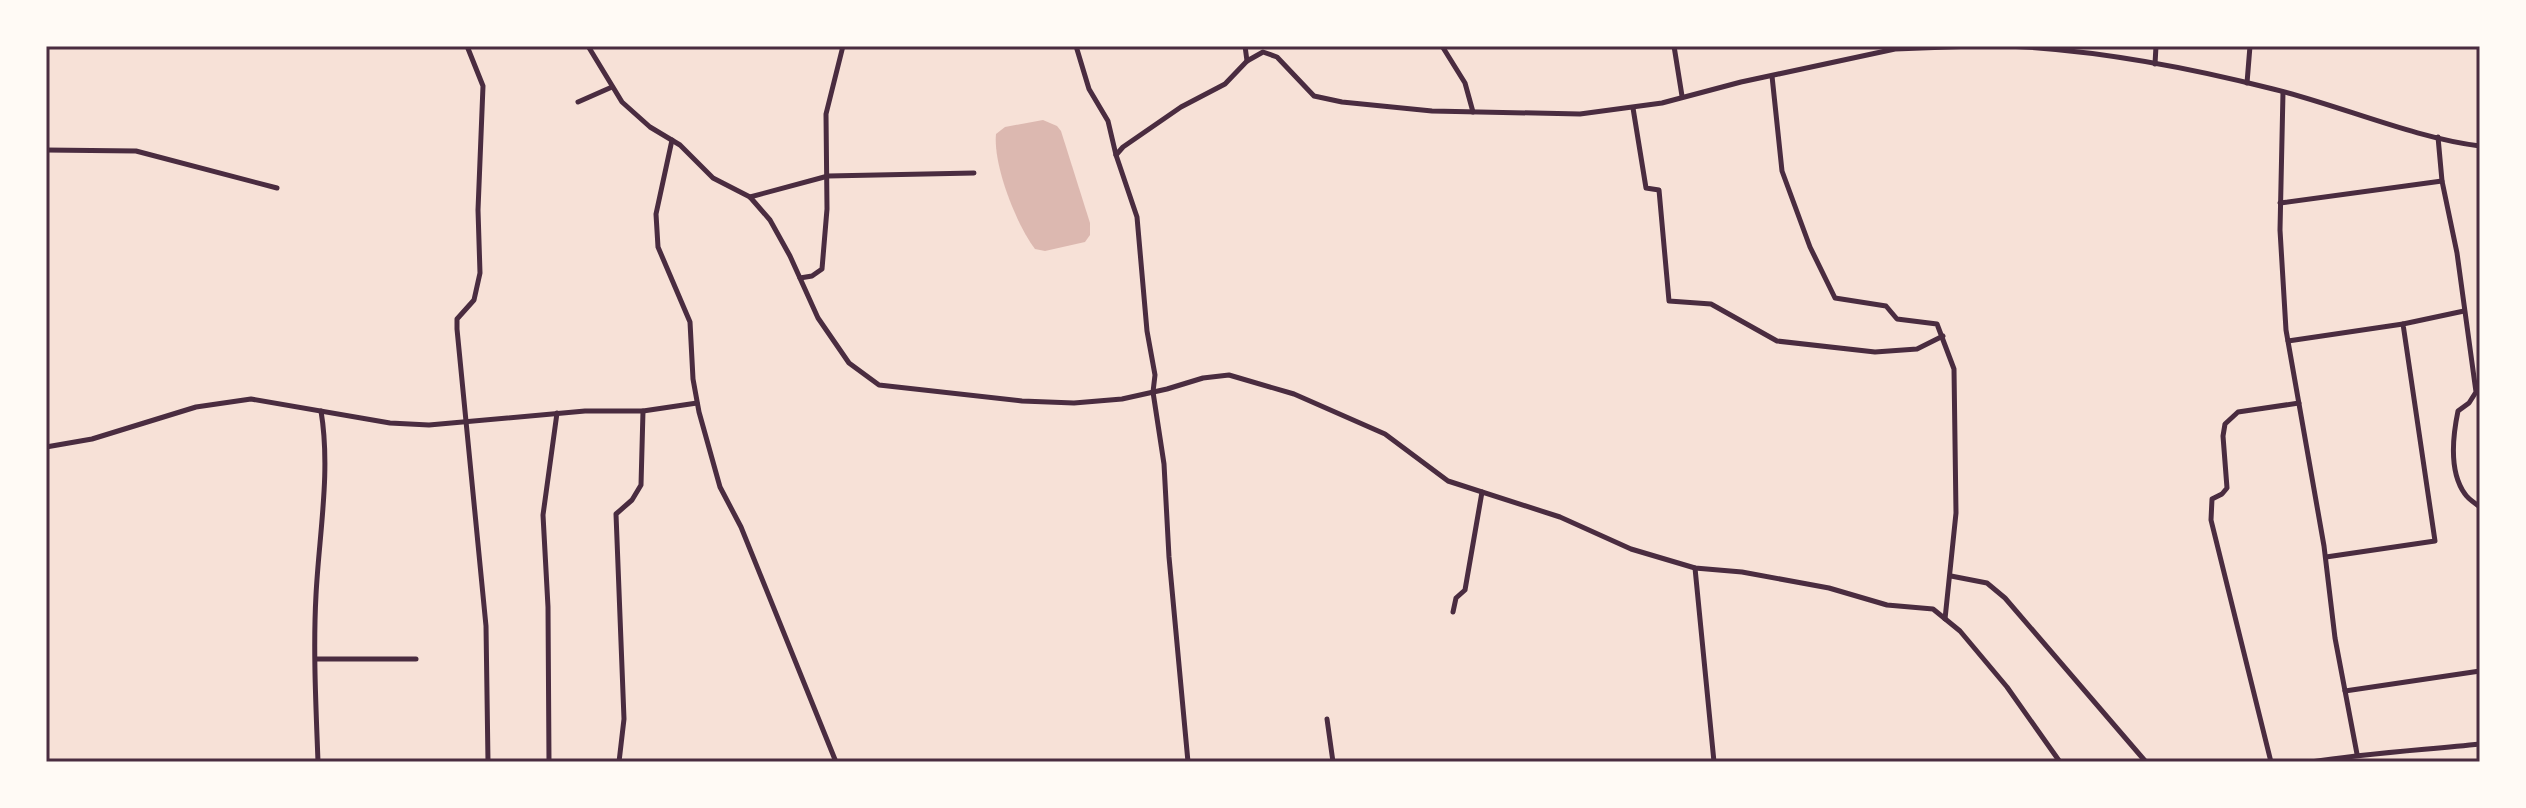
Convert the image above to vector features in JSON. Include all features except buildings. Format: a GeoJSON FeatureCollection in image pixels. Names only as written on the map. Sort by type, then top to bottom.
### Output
{"type":"FeatureCollection","features":[{"type":"Feature","properties":{"kind":"street"},"geometry":{"type":"LineString","coordinates":[[467,46],[483,86],[478,210],[480,273],[474,300],[457,319],[464,421],[486,626],[488,762]]}},
{"type":"Feature","properties":{"kind":"street"},"geometry":{"type":"LineString","coordinates":[[588,46],[622,102],[650,127],[672,140],[713,178],[750,197],[770,220],[818,318],[849,363],[879,385],[1022,401],[1074,403],[1122,399],[1203,378],[1229,375],[1294,394],[1385,434],[1448,481],[1560,517],[1631,549],[1695,568],[1742,572],[1829,588],[1887,605],[1933,609],[1960,631],[2007,687],[2060,762]]}},
{"type":"Feature","properties":{"kind":"street"},"geometry":{"type":"LineString","coordinates":[[800,278],[812,276],[822,269],[828,176],[826,114],[843,46]]}},
{"type":"Feature","properties":{"kind":"street"},"geometry":{"type":"LineString","coordinates":[[1076,46],[1089,89],[1108,121],[1137,217],[1147,331],[1155,375],[1153,392],[1164,464],[1169,557],[1188,762]]}},
{"type":"Feature","properties":{"kind":"street"},"geometry":{"type":"LineString","coordinates":[[1245,46],[1247,61]]}},
{"type":"Feature","properties":{"kind":"street"},"geometry":{"type":"LineString","coordinates":[[1442,46],[1465,83],[1473,112]]}},
{"type":"Feature","properties":{"kind":"street"},"geometry":{"type":"LineString","coordinates":[[1674,46],[1682,96]]}},
{"type":"Feature","properties":{"kind":"street"},"geometry":{"type":"LineString","coordinates":[[1116,155],[1181,107],[1225,84],[1247,61],[1263,52],[1277,57],[1314,96],[1342,102],[1432,111],[1580,114],[1662,103],[1895,49],[1974,46]]}},
{"type":"Feature","properties":{"kind":"street"},"geometry":{"type":"LineString","coordinates":[[2007,46],[2155,64],[2247,83],[2480,146]]}},
{"type":"Feature","properties":{"kind":"street"},"geometry":{"type":"LineString","coordinates":[[2155,64],[2156,46]]}},
{"type":"Feature","properties":{"kind":"street"},"geometry":{"type":"LineString","coordinates":[[2247,83],[2250,46]]}},
{"type":"Feature","properties":{"kind":"street"},"geometry":{"type":"LineString","coordinates":[[1772,76],[1782,171],[1810,247],[1835,298],[1886,306],[1897,319],[1937,324],[1954,369],[1956,513],[1945,619]]}},
{"type":"Feature","properties":{"kind":"street"},"geometry":{"type":"LineString","coordinates":[[578,102],[612,87]]}},
{"type":"Feature","properties":{"kind":"street"},"geometry":{"type":"LineString","coordinates":[[2283,92],[2280,203],[2288,341],[2326,557],[2335,638],[2357,754]]}},
{"type":"Feature","properties":{"kind":"street"},"geometry":{"type":"LineString","coordinates":[[1633,108],[1646,188],[1659,190],[1669,301],[1711,304],[1777,341],[1875,352],[1917,349],[1943,336]]}},
{"type":"Feature","properties":{"kind":"street"},"geometry":{"type":"LineString","coordinates":[[2438,137],[2442,181],[2457,253],[2476,392],[2469,403],[2458,411],[2453,434],[2458,478],[2465,495],[2480,507]]}},
{"type":"Feature","properties":{"kind":"street"},"geometry":{"type":"LineString","coordinates":[[672,140],[656,214],[658,247],[690,322],[697,403],[720,487],[741,527],[836,762]]}},
{"type":"Feature","properties":{"kind":"street"},"geometry":{"type":"LineString","coordinates":[[46,150],[136,151],[277,188]]}},
{"type":"Feature","properties":{"kind":"street"},"geometry":{"type":"LineString","coordinates":[[750,197],[828,176],[974,173]]}},
{"type":"Feature","properties":{"kind":"street"},"geometry":{"type":"LineString","coordinates":[[2280,203],[2442,181]]}},
{"type":"Feature","properties":{"kind":"street"},"geometry":{"type":"LineString","coordinates":[[2288,341],[2403,324],[2464,311]]}},
{"type":"Feature","properties":{"kind":"street"},"geometry":{"type":"LineString","coordinates":[[2326,557],[2435,541],[2403,324]]}},
{"type":"Feature","properties":{"kind":"street"},"geometry":{"type":"LineString","coordinates":[[46,447],[92,439],[196,407],[251,399],[390,423],[429,425],[557,413],[643,411],[697,403]]}},
{"type":"Feature","properties":{"kind":"street"},"geometry":{"type":"LineString","coordinates":[[2271,762],[2211,520],[2211,507],[2212,499],[2227,488],[2225,424],[2238,412],[2299,403]]}},
{"type":"Feature","properties":{"kind":"street"},"geometry":{"type":"LineString","coordinates":[[318,762],[316,595],[324,432],[321,411]]}},
{"type":"Feature","properties":{"kind":"street"},"geometry":{"type":"LineString","coordinates":[[619,762],[624,719],[616,514],[632,500],[641,485],[643,411]]}},
{"type":"Feature","properties":{"kind":"street"},"geometry":{"type":"LineString","coordinates":[[549,762],[548,607],[543,515],[557,413]]}},
{"type":"Feature","properties":{"kind":"street"},"geometry":{"type":"LineString","coordinates":[[1453,612],[1456,598],[1465,590],[1469,574],[1482,492]]}},
{"type":"Feature","properties":{"kind":"street"},"geometry":{"type":"LineString","coordinates":[[1695,568],[1714,762]]}},
{"type":"Feature","properties":{"kind":"street"},"geometry":{"type":"LineString","coordinates":[[1951,576],[1987,583],[2005,598],[2146,762]]}},
{"type":"Feature","properties":{"kind":"street"},"geometry":{"type":"LineString","coordinates":[[316,659],[416,659]]}},
{"type":"Feature","properties":{"kind":"street"},"geometry":{"type":"LineString","coordinates":[[2345,691],[2480,671]]}},
{"type":"Feature","properties":{"kind":"street"},"geometry":{"type":"LineString","coordinates":[[1327,719],[1333,762]]}},
{"type":"Feature","properties":{"kind":"street"},"geometry":{"type":"LineString","coordinates":[[2311,762],[2357,754],[2480,744]]}},
{"type":"Feature","properties":{"kind":"street"},"geometry":{"type":"LineString","coordinates":[[2370,754],[2372,762]]}},
{"type":"Feature","properties":{"kind":"shaded area"},"geometry":{"type":"Polygon","coordinates":[[[1043,120],[1061,131],[1090,223],[1090,235],[1085,242],[1045,251],[1035,249],[1020,225],[1007,194],[996,147],[996,134],[1005,127],[1043,120]]]}}]}
